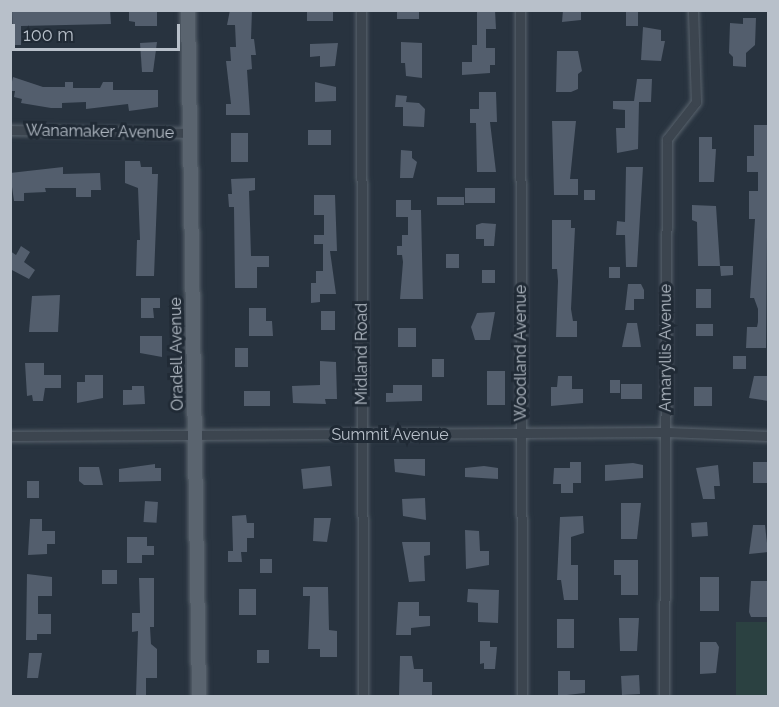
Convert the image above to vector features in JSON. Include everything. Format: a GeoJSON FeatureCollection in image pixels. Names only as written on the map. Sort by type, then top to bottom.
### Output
{"type":"FeatureCollection","features":[{"type":"Feature","properties":{"kind":"main road","name":"Oradell Avenue"},"geometry":{"type":"LineString","coordinates":[[188,10],[200,696]]}},
{"type":"Feature","properties":{"kind":"street","name":"Midland Road"},"geometry":{"type":"LineString","coordinates":[[361,10],[363,696]]}},
{"type":"Feature","properties":{"kind":"street","name":"Woodland Avenue"},"geometry":{"type":"LineString","coordinates":[[520,10],[522,696]]}},
{"type":"Feature","properties":{"kind":"street","name":"Amaryllis Avenue"},"geometry":{"type":"LineString","coordinates":[[664,696],[667,139],[696,102],[693,10]]}},
{"type":"Feature","properties":{"kind":"street","name":"Wanamaker Avenue"},"geometry":{"type":"LineString","coordinates":[[10,130],[190,134]]}},
{"type":"Feature","properties":{"kind":"street","name":"Summit Avenue"},"geometry":{"type":"LineString","coordinates":[[10,436],[195,433],[362,436],[666,432],[768,436]]}},
{"type":"Feature","properties":{"kind":"green space"},"geometry":{"type":"Polygon","coordinates":[[[736,622],[768,622],[768,696],[736,696],[736,622]]]}},
{"type":"Feature","properties":{"kind":"building"},"geometry":{"type":"Polygon","coordinates":[[[12,10],[110,10],[111,24],[21,26],[21,45],[13,45],[12,10]]]}},
{"type":"Feature","properties":{"kind":"building"},"geometry":{"type":"Polygon","coordinates":[[[129,10],[157,10],[157,26],[135,26],[135,22],[129,21],[129,10]]]}},
{"type":"Feature","properties":{"kind":"building"},"geometry":{"type":"Polygon","coordinates":[[[230,10],[252,10],[251,39],[254,39],[256,55],[251,55],[252,69],[247,70],[250,115],[226,115],[226,104],[231,104],[226,61],[231,61],[230,47],[236,47],[235,25],[227,25],[230,10]]]}},
{"type":"Feature","properties":{"kind":"building"},"geometry":{"type":"Polygon","coordinates":[[[307,10],[333,10],[333,21],[307,21],[307,10]]]}},
{"type":"Feature","properties":{"kind":"building"},"geometry":{"type":"Polygon","coordinates":[[[397,10],[419,10],[419,19],[397,19],[397,10]]]}},
{"type":"Feature","properties":{"kind":"building"},"geometry":{"type":"Polygon","coordinates":[[[477,10],[495,10],[496,29],[486,29],[486,48],[495,48],[495,65],[490,65],[490,73],[462,75],[462,62],[472,62],[472,45],[477,45],[477,10]]]}},
{"type":"Feature","properties":{"kind":"building"},"geometry":{"type":"Polygon","coordinates":[[[563,10],[581,10],[581,20],[562,22],[563,10]]]}},
{"type":"Feature","properties":{"kind":"building"},"geometry":{"type":"Polygon","coordinates":[[[626,10],[638,10],[638,26],[626,26],[626,10]]]}},
{"type":"Feature","properties":{"kind":"building"},"geometry":{"type":"Polygon","coordinates":[[[743,18],[756,18],[755,45],[746,53],[746,67],[733,66],[733,57],[729,53],[730,23],[743,24],[743,18]]]}},
{"type":"Feature","properties":{"kind":"building"},"geometry":{"type":"Polygon","coordinates":[[[643,27],[661,30],[661,41],[665,41],[661,61],[641,60],[643,27]]]}},
{"type":"Feature","properties":{"kind":"building"},"geometry":{"type":"Polygon","coordinates":[[[157,42],[153,72],[142,72],[140,43],[157,42]]]}},
{"type":"Feature","properties":{"kind":"building"},"geometry":{"type":"Polygon","coordinates":[[[401,42],[422,43],[422,78],[406,76],[405,63],[401,63],[401,42]]]}},
{"type":"Feature","properties":{"kind":"building"},"geometry":{"type":"Polygon","coordinates":[[[338,43],[335,66],[320,67],[320,56],[310,57],[310,44],[338,43]]]}},
{"type":"Feature","properties":{"kind":"building"},"geometry":{"type":"Polygon","coordinates":[[[557,51],[578,51],[582,71],[578,74],[578,89],[571,92],[556,92],[557,51]]]}},
{"type":"Feature","properties":{"kind":"building"},"geometry":{"type":"Polygon","coordinates":[[[13,77],[43,87],[65,87],[65,82],[73,82],[73,88],[100,88],[103,82],[113,82],[113,90],[158,90],[158,107],[129,111],[128,104],[86,109],[86,102],[62,103],[62,108],[21,103],[22,99],[14,97],[15,91],[10,91],[13,77]]]}},
{"type":"Feature","properties":{"kind":"building"},"geometry":{"type":"Polygon","coordinates":[[[637,79],[652,79],[651,102],[639,102],[638,149],[617,153],[616,128],[625,128],[625,110],[613,109],[613,101],[634,101],[637,79]]]}},
{"type":"Feature","properties":{"kind":"building"},"geometry":{"type":"Polygon","coordinates":[[[315,82],[336,87],[336,101],[315,102],[315,82]]]}},
{"type":"Feature","properties":{"kind":"building"},"geometry":{"type":"Polygon","coordinates":[[[479,92],[496,92],[497,122],[490,122],[496,172],[477,172],[476,123],[470,123],[470,109],[479,109],[479,92]]]}},
{"type":"Feature","properties":{"kind":"building"},"geometry":{"type":"Polygon","coordinates":[[[396,95],[407,96],[406,102],[419,103],[425,109],[424,127],[403,126],[403,107],[395,107],[396,95]]]}},
{"type":"Feature","properties":{"kind":"building"},"geometry":{"type":"Polygon","coordinates":[[[552,121],[576,121],[570,179],[578,179],[578,195],[554,195],[552,121]]]}},
{"type":"Feature","properties":{"kind":"building"},"geometry":{"type":"Polygon","coordinates":[[[754,125],[768,125],[766,348],[746,348],[747,327],[757,327],[758,322],[758,309],[754,298],[750,298],[755,219],[749,219],[749,191],[758,191],[758,172],[747,172],[747,156],[754,156],[754,125]]]}},
{"type":"Feature","properties":{"kind":"building"},"geometry":{"type":"Polygon","coordinates":[[[308,130],[331,130],[331,145],[308,145],[308,130]]]}},
{"type":"Feature","properties":{"kind":"building"},"geometry":{"type":"Polygon","coordinates":[[[231,133],[248,133],[248,162],[231,162],[231,133]]]}},
{"type":"Feature","properties":{"kind":"building"},"geometry":{"type":"Polygon","coordinates":[[[699,137],[712,137],[712,149],[716,149],[714,182],[699,182],[699,137]]]}},
{"type":"Feature","properties":{"kind":"building"},"geometry":{"type":"Polygon","coordinates":[[[401,150],[412,151],[412,158],[417,162],[413,178],[400,178],[401,150]]]}},
{"type":"Feature","properties":{"kind":"building"},"geometry":{"type":"Polygon","coordinates":[[[125,161],[140,161],[141,167],[152,167],[152,174],[158,174],[154,276],[136,276],[137,240],[140,240],[138,188],[125,183],[125,161]]]}},
{"type":"Feature","properties":{"kind":"building"},"geometry":{"type":"Polygon","coordinates":[[[63,167],[63,174],[100,173],[101,190],[91,190],[91,197],[76,197],[76,188],[45,188],[46,192],[24,193],[24,201],[14,201],[10,173],[63,167]]]}},
{"type":"Feature","properties":{"kind":"building"},"geometry":{"type":"Polygon","coordinates":[[[626,167],[643,167],[637,267],[626,267],[625,235],[616,235],[617,221],[625,222],[626,167]]]}},
{"type":"Feature","properties":{"kind":"building"},"geometry":{"type":"Polygon","coordinates":[[[255,178],[255,190],[249,191],[251,256],[269,256],[269,267],[257,267],[257,288],[235,288],[234,207],[229,207],[228,194],[232,194],[231,179],[255,178]]]}},
{"type":"Feature","properties":{"kind":"building"},"geometry":{"type":"Polygon","coordinates":[[[465,188],[495,188],[495,203],[465,203],[465,188]]]}},
{"type":"Feature","properties":{"kind":"building"},"geometry":{"type":"Polygon","coordinates":[[[584,190],[595,190],[595,200],[584,200],[584,190]]]}},
{"type":"Feature","properties":{"kind":"building"},"geometry":{"type":"Polygon","coordinates":[[[314,195],[335,195],[337,251],[330,251],[336,294],[320,294],[320,302],[311,303],[311,283],[316,283],[316,271],[323,271],[323,244],[314,244],[314,235],[324,235],[324,215],[314,215],[314,195]]]}},
{"type":"Feature","properties":{"kind":"building"},"geometry":{"type":"Polygon","coordinates":[[[437,197],[464,197],[464,205],[437,205],[437,197]]]}},
{"type":"Feature","properties":{"kind":"building"},"geometry":{"type":"Polygon","coordinates":[[[396,200],[411,200],[411,210],[421,210],[423,299],[400,299],[403,262],[402,255],[397,255],[397,246],[402,246],[402,235],[408,235],[408,217],[396,217],[396,200]]]}},
{"type":"Feature","properties":{"kind":"building"},"geometry":{"type":"Polygon","coordinates":[[[692,205],[716,206],[720,266],[698,266],[697,222],[692,220],[692,205]]]}},
{"type":"Feature","properties":{"kind":"building"},"geometry":{"type":"Polygon","coordinates":[[[552,220],[571,220],[571,228],[575,228],[571,309],[573,321],[577,321],[577,337],[556,337],[558,281],[557,269],[552,269],[552,220]]]}},
{"type":"Feature","properties":{"kind":"building"},"geometry":{"type":"Polygon","coordinates":[[[496,224],[494,246],[484,246],[484,239],[476,239],[476,225],[496,224]]]}},
{"type":"Feature","properties":{"kind":"building"},"geometry":{"type":"Polygon","coordinates":[[[21,246],[30,252],[24,262],[35,270],[29,279],[10,269],[10,251],[16,255],[21,246]]]}},
{"type":"Feature","properties":{"kind":"building"},"geometry":{"type":"Polygon","coordinates":[[[446,254],[459,254],[459,268],[446,268],[446,254]]]}},
{"type":"Feature","properties":{"kind":"building"},"geometry":{"type":"Polygon","coordinates":[[[720,266],[733,266],[733,275],[721,276],[720,266]]]}},
{"type":"Feature","properties":{"kind":"building"},"geometry":{"type":"Polygon","coordinates":[[[609,267],[620,267],[620,278],[609,278],[609,267]]]}},
{"type":"Feature","properties":{"kind":"building"},"geometry":{"type":"Polygon","coordinates":[[[482,270],[495,270],[495,283],[482,283],[482,270]]]}},
{"type":"Feature","properties":{"kind":"building"},"geometry":{"type":"Polygon","coordinates":[[[628,284],[641,284],[644,290],[644,299],[634,299],[634,310],[625,310],[628,284]]]}},
{"type":"Feature","properties":{"kind":"building"},"geometry":{"type":"Polygon","coordinates":[[[696,289],[711,289],[711,308],[696,308],[696,289]]]}},
{"type":"Feature","properties":{"kind":"building"},"geometry":{"type":"Polygon","coordinates":[[[60,295],[58,332],[29,332],[32,296],[60,295]]]}},
{"type":"Feature","properties":{"kind":"building"},"geometry":{"type":"Polygon","coordinates":[[[141,298],[160,298],[160,308],[153,308],[154,318],[141,318],[141,298]]]}},
{"type":"Feature","properties":{"kind":"building"},"geometry":{"type":"Polygon","coordinates":[[[249,308],[266,308],[266,321],[272,321],[273,336],[249,336],[249,308]]]}},
{"type":"Feature","properties":{"kind":"building"},"geometry":{"type":"Polygon","coordinates":[[[321,311],[335,311],[335,330],[321,330],[321,311]]]}},
{"type":"Feature","properties":{"kind":"building"},"geometry":{"type":"Polygon","coordinates":[[[495,312],[490,340],[475,340],[471,327],[477,313],[495,312]]]}},
{"type":"Feature","properties":{"kind":"building"},"geometry":{"type":"Polygon","coordinates":[[[627,323],[637,323],[641,347],[622,347],[627,323]]]}},
{"type":"Feature","properties":{"kind":"building"},"geometry":{"type":"Polygon","coordinates":[[[696,324],[713,324],[713,336],[696,336],[696,324]]]}},
{"type":"Feature","properties":{"kind":"building"},"geometry":{"type":"Polygon","coordinates":[[[398,328],[416,328],[416,347],[398,347],[398,328]]]}},
{"type":"Feature","properties":{"kind":"building"},"geometry":{"type":"Polygon","coordinates":[[[140,336],[162,336],[162,357],[140,353],[140,336]]]}},
{"type":"Feature","properties":{"kind":"building"},"geometry":{"type":"Polygon","coordinates":[[[235,348],[248,348],[248,367],[235,367],[235,348]]]}},
{"type":"Feature","properties":{"kind":"building"},"geometry":{"type":"Polygon","coordinates":[[[733,356],[746,356],[746,369],[733,369],[733,356]]]}},
{"type":"Feature","properties":{"kind":"building"},"geometry":{"type":"Polygon","coordinates":[[[432,359],[444,359],[444,377],[432,377],[432,359]]]}},
{"type":"Feature","properties":{"kind":"building"},"geometry":{"type":"Polygon","coordinates":[[[320,361],[336,362],[337,399],[325,399],[326,404],[293,403],[292,386],[320,385],[320,361]]]}},
{"type":"Feature","properties":{"kind":"building"},"geometry":{"type":"Polygon","coordinates":[[[25,363],[44,363],[44,375],[61,375],[61,388],[45,388],[43,401],[33,401],[32,395],[27,396],[25,363]]]}},
{"type":"Feature","properties":{"kind":"building"},"geometry":{"type":"Polygon","coordinates":[[[487,371],[505,371],[505,405],[487,405],[487,371]]]}},
{"type":"Feature","properties":{"kind":"building"},"geometry":{"type":"Polygon","coordinates":[[[85,375],[103,375],[103,398],[77,403],[77,382],[85,382],[85,375]]]}},
{"type":"Feature","properties":{"kind":"building"},"geometry":{"type":"Polygon","coordinates":[[[558,376],[572,376],[572,389],[583,389],[583,403],[551,406],[551,387],[557,387],[558,376]]]}},
{"type":"Feature","properties":{"kind":"building"},"geometry":{"type":"Polygon","coordinates":[[[754,376],[768,376],[768,401],[749,398],[754,376]]]}},
{"type":"Feature","properties":{"kind":"building"},"geometry":{"type":"Polygon","coordinates":[[[610,380],[620,380],[620,393],[610,393],[610,380]]]}},
{"type":"Feature","properties":{"kind":"building"},"geometry":{"type":"Polygon","coordinates":[[[621,384],[642,384],[642,399],[621,399],[621,384]]]}},
{"type":"Feature","properties":{"kind":"building"},"geometry":{"type":"Polygon","coordinates":[[[393,385],[422,385],[422,401],[386,402],[386,393],[393,393],[393,385]]]}},
{"type":"Feature","properties":{"kind":"building"},"geometry":{"type":"Polygon","coordinates":[[[132,386],[144,386],[145,404],[123,405],[123,390],[132,390],[132,386]]]}},
{"type":"Feature","properties":{"kind":"building"},"geometry":{"type":"Polygon","coordinates":[[[694,387],[712,387],[712,406],[694,406],[694,387]]]}},
{"type":"Feature","properties":{"kind":"building"},"geometry":{"type":"Polygon","coordinates":[[[244,391],[270,391],[270,406],[244,406],[244,391]]]}},
{"type":"Feature","properties":{"kind":"building"},"geometry":{"type":"Polygon","coordinates":[[[394,459],[425,459],[425,476],[395,472],[394,459]]]}},
{"type":"Feature","properties":{"kind":"building"},"geometry":{"type":"Polygon","coordinates":[[[570,462],[581,462],[581,483],[573,483],[573,493],[561,493],[561,484],[553,484],[554,468],[570,468],[570,462]]]}},
{"type":"Feature","properties":{"kind":"building"},"geometry":{"type":"Polygon","coordinates":[[[753,462],[768,462],[768,483],[753,483],[753,462]]]}},
{"type":"Feature","properties":{"kind":"building"},"geometry":{"type":"Polygon","coordinates":[[[633,463],[643,465],[643,478],[605,481],[605,465],[633,463]]]}},
{"type":"Feature","properties":{"kind":"building"},"geometry":{"type":"Polygon","coordinates":[[[155,464],[155,468],[161,468],[161,481],[119,482],[119,469],[155,464]]]}},
{"type":"Feature","properties":{"kind":"building"},"geometry":{"type":"Polygon","coordinates":[[[718,465],[720,486],[714,486],[715,499],[703,499],[696,468],[718,465]]]}},
{"type":"Feature","properties":{"kind":"building"},"geometry":{"type":"Polygon","coordinates":[[[330,466],[332,486],[303,489],[301,469],[330,466]]]}},
{"type":"Feature","properties":{"kind":"building"},"geometry":{"type":"Polygon","coordinates":[[[484,466],[498,468],[498,479],[465,477],[465,468],[484,466]]]}},
{"type":"Feature","properties":{"kind":"building"},"geometry":{"type":"Polygon","coordinates":[[[79,467],[99,467],[103,485],[84,485],[79,481],[79,467]]]}},
{"type":"Feature","properties":{"kind":"building"},"geometry":{"type":"Polygon","coordinates":[[[27,481],[39,481],[39,498],[27,498],[27,481]]]}},
{"type":"Feature","properties":{"kind":"building"},"geometry":{"type":"Polygon","coordinates":[[[425,498],[426,520],[403,516],[402,499],[425,498]]]}},
{"type":"Feature","properties":{"kind":"building"},"geometry":{"type":"Polygon","coordinates":[[[145,501],[158,502],[157,523],[144,522],[145,501]]]}},
{"type":"Feature","properties":{"kind":"building"},"geometry":{"type":"Polygon","coordinates":[[[621,503],[641,503],[637,539],[621,539],[621,503]]]}},
{"type":"Feature","properties":{"kind":"building"},"geometry":{"type":"Polygon","coordinates":[[[246,515],[247,523],[254,523],[254,538],[247,538],[247,552],[241,552],[242,562],[228,562],[228,551],[233,551],[232,516],[246,515]]]}},
{"type":"Feature","properties":{"kind":"building"},"geometry":{"type":"Polygon","coordinates":[[[583,516],[584,533],[571,537],[571,565],[578,565],[578,600],[564,600],[561,580],[557,580],[560,517],[583,516]]]}},
{"type":"Feature","properties":{"kind":"building"},"geometry":{"type":"Polygon","coordinates":[[[314,518],[331,518],[327,542],[313,541],[314,518]]]}},
{"type":"Feature","properties":{"kind":"building"},"geometry":{"type":"Polygon","coordinates":[[[30,519],[42,519],[42,531],[55,531],[55,544],[47,544],[47,554],[28,555],[30,519]]]}},
{"type":"Feature","properties":{"kind":"building"},"geometry":{"type":"Polygon","coordinates":[[[707,522],[708,536],[692,537],[691,523],[707,522]]]}},
{"type":"Feature","properties":{"kind":"building"},"geometry":{"type":"Polygon","coordinates":[[[753,525],[765,525],[768,552],[749,554],[753,525]]]}},
{"type":"Feature","properties":{"kind":"building"},"geometry":{"type":"Polygon","coordinates":[[[465,530],[479,531],[480,551],[489,551],[489,565],[466,569],[465,530]]]}},
{"type":"Feature","properties":{"kind":"building"},"geometry":{"type":"Polygon","coordinates":[[[127,537],[147,537],[147,546],[154,546],[154,555],[142,555],[142,563],[127,563],[127,537]]]}},
{"type":"Feature","properties":{"kind":"building"},"geometry":{"type":"Polygon","coordinates":[[[402,542],[430,542],[430,555],[424,556],[425,581],[409,582],[402,542]]]}},
{"type":"Feature","properties":{"kind":"building"},"geometry":{"type":"Polygon","coordinates":[[[260,559],[272,559],[272,573],[260,573],[260,559]]]}},
{"type":"Feature","properties":{"kind":"building"},"geometry":{"type":"Polygon","coordinates":[[[614,560],[638,560],[638,595],[621,595],[621,575],[614,575],[614,560]]]}},
{"type":"Feature","properties":{"kind":"building"},"geometry":{"type":"Polygon","coordinates":[[[102,570],[117,570],[117,584],[102,584],[102,570]]]}},
{"type":"Feature","properties":{"kind":"building"},"geometry":{"type":"Polygon","coordinates":[[[27,574],[52,577],[52,596],[38,596],[38,614],[51,614],[51,634],[37,634],[37,640],[26,640],[27,574]]]}},
{"type":"Feature","properties":{"kind":"building"},"geometry":{"type":"Polygon","coordinates":[[[700,577],[719,577],[719,611],[700,611],[700,577]]]}},
{"type":"Feature","properties":{"kind":"building"},"geometry":{"type":"Polygon","coordinates":[[[139,578],[154,578],[154,627],[150,627],[151,644],[157,649],[157,678],[146,678],[146,696],[136,696],[138,631],[132,632],[132,613],[140,613],[139,578]]]}},
{"type":"Feature","properties":{"kind":"building"},"geometry":{"type":"Polygon","coordinates":[[[751,581],[767,581],[768,617],[751,617],[749,612],[751,581]]]}},
{"type":"Feature","properties":{"kind":"building"},"geometry":{"type":"Polygon","coordinates":[[[303,587],[328,587],[329,630],[337,631],[337,657],[320,657],[320,649],[308,649],[310,596],[303,596],[303,587]]]}},
{"type":"Feature","properties":{"kind":"building"},"geometry":{"type":"Polygon","coordinates":[[[239,589],[256,589],[256,615],[239,615],[239,589]]]}},
{"type":"Feature","properties":{"kind":"building"},"geometry":{"type":"Polygon","coordinates":[[[468,589],[499,590],[498,623],[478,622],[478,603],[467,602],[468,589]]]}},
{"type":"Feature","properties":{"kind":"building"},"geometry":{"type":"Polygon","coordinates":[[[398,602],[419,602],[419,616],[430,616],[430,626],[411,628],[411,635],[396,635],[398,602]]]}},
{"type":"Feature","properties":{"kind":"building"},"geometry":{"type":"Polygon","coordinates":[[[619,618],[639,618],[637,651],[620,651],[619,618]]]}},
{"type":"Feature","properties":{"kind":"building"},"geometry":{"type":"Polygon","coordinates":[[[557,619],[574,619],[574,648],[557,648],[557,619]]]}},
{"type":"Feature","properties":{"kind":"building"},"geometry":{"type":"Polygon","coordinates":[[[480,641],[490,641],[490,647],[497,647],[495,669],[484,669],[484,663],[480,664],[480,641]]]}},
{"type":"Feature","properties":{"kind":"building"},"geometry":{"type":"Polygon","coordinates":[[[700,642],[716,642],[719,647],[716,673],[700,674],[700,642]]]}},
{"type":"Feature","properties":{"kind":"building"},"geometry":{"type":"Polygon","coordinates":[[[257,650],[269,650],[269,663],[257,663],[257,650]]]}},
{"type":"Feature","properties":{"kind":"building"},"geometry":{"type":"Polygon","coordinates":[[[29,653],[42,653],[38,678],[27,678],[29,653]]]}},
{"type":"Feature","properties":{"kind":"building"},"geometry":{"type":"Polygon","coordinates":[[[400,656],[412,656],[414,669],[423,669],[423,682],[432,682],[432,696],[399,696],[400,656]]]}},
{"type":"Feature","properties":{"kind":"building"},"geometry":{"type":"Polygon","coordinates":[[[558,671],[570,671],[570,680],[585,680],[585,693],[558,696],[558,671]]]}},
{"type":"Feature","properties":{"kind":"building"},"geometry":{"type":"Polygon","coordinates":[[[639,675],[640,694],[622,695],[621,676],[639,675]]]}}]}
